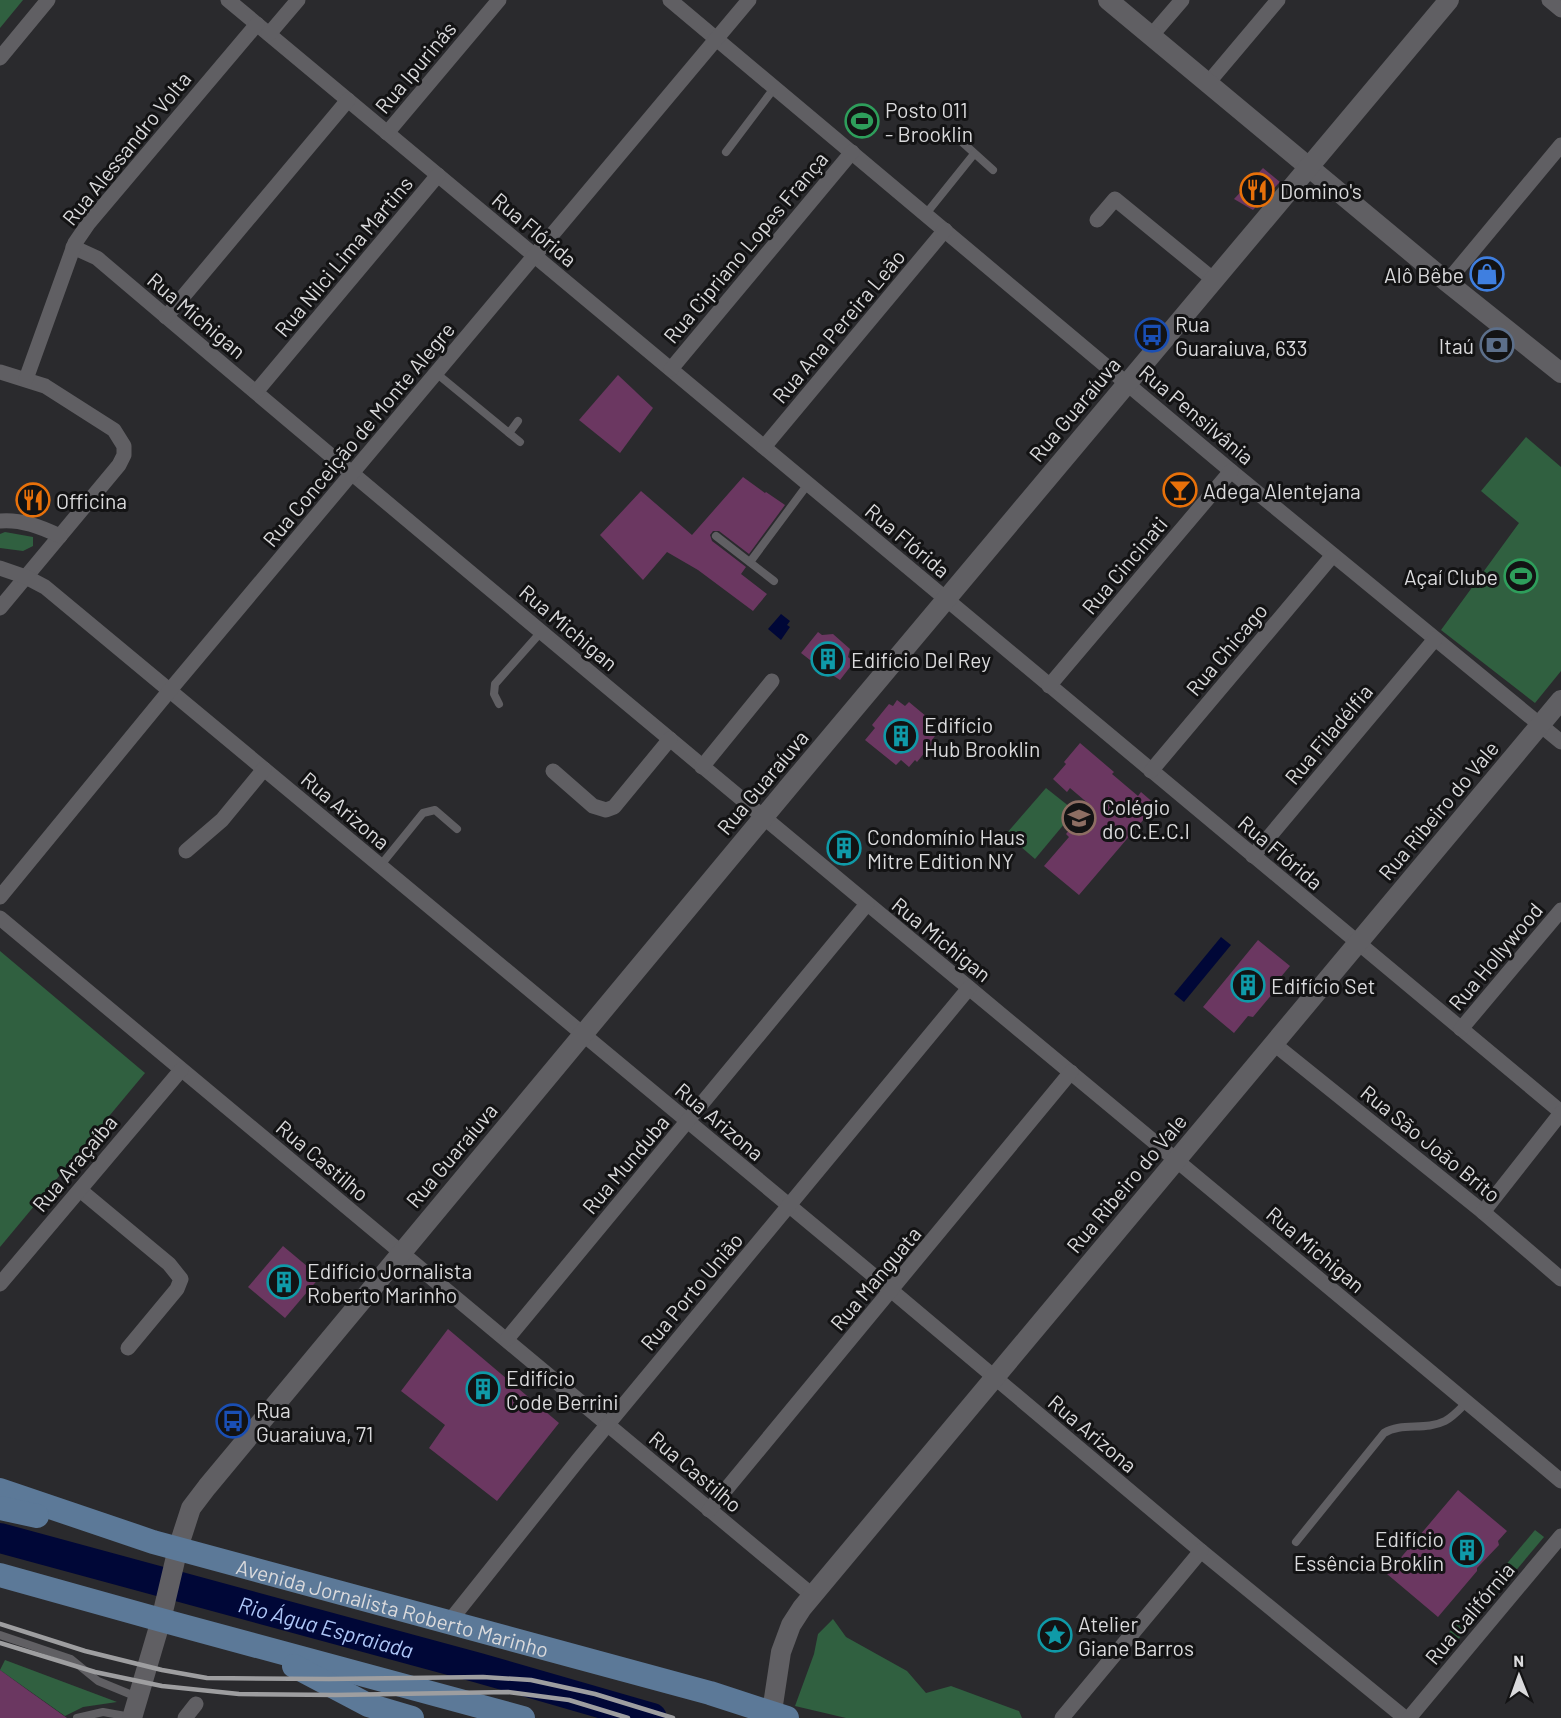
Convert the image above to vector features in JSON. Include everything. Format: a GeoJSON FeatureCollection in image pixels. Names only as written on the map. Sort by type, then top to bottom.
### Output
{"type":"FeatureCollection","features":[{"type":"Feature","properties":{"kind":"main road","name":"Avenida Jornalista Roberto Marinho"},"geometry":{"type":"LineString","coordinates":[[0,1490],[122,1533],[176,1558],[448,1622],[710,1693],[776,1716]]}},
{"type":"Feature","properties":{"kind":"main road"},"geometry":{"type":"LineString","coordinates":[[0,1508],[122,1533]]}},
{"type":"Feature","properties":{"kind":"main road"},"geometry":{"type":"LineString","coordinates":[[6,1580],[163,1611],[258,1646],[524,1718]]}},
{"type":"Feature","properties":{"kind":"main road"},"geometry":{"type":"LineString","coordinates":[[258,1646],[368,1705],[412,1718]]}},
{"type":"Feature","properties":{"kind":"street"},"geometry":{"type":"LineString","coordinates":[[0,58],[48,0]]}},
{"type":"Feature","properties":{"kind":"street","name":"Rua Flórida"},"geometry":{"type":"LineString","coordinates":[[228,0],[1561,1113]]}},
{"type":"Feature","properties":{"kind":"street"},"geometry":{"type":"LineString","coordinates":[[269,34],[298,0]]}},
{"type":"Feature","properties":{"kind":"street","name":"Rua Ipurinás"},"geometry":{"type":"LineString","coordinates":[[387,133],[499,0]]}},
{"type":"Feature","properties":{"kind":"street","name":"Rua Pensilvânia"},"geometry":{"type":"LineString","coordinates":[[670,0],[1231,471],[1561,742]]}},
{"type":"Feature","properties":{"kind":"street","name":"Rua Conceição de Monte Alegre"},"geometry":{"type":"LineString","coordinates":[[0,897],[170,690],[749,0]]}},
{"type":"Feature","properties":{"kind":"street"},"geometry":{"type":"LineString","coordinates":[[1108,0],[1447,282],[1561,373]]}},
{"type":"Feature","properties":{"kind":"street"},"geometry":{"type":"LineString","coordinates":[[1151,36],[1182,0]]}},
{"type":"Feature","properties":{"kind":"street"},"geometry":{"type":"LineString","coordinates":[[1208,83],[1278,0]]}},
{"type":"Feature","properties":{"kind":"street","name":"Rua Guaraíuva"},"geometry":{"type":"LineString","coordinates":[[132,1718],[191,1509],[207,1487],[763,818],[1449,0]]}},
{"type":"Feature","properties":{"kind":"street"},"geometry":{"type":"LineString","coordinates":[[1549,0],[1561,10]]}},
{"type":"Feature","properties":{"kind":"street","name":"Rua Alessandro Volta"},"geometry":{"type":"LineString","coordinates":[[26,379],[73,247],[95,215],[257,24]]}},
{"type":"Feature","properties":{"kind":"street"},"geometry":{"type":"LineString","coordinates":[[166,317],[348,100]]}},
{"type":"Feature","properties":{"kind":"street"},"geometry":{"type":"LineString","coordinates":[[1447,282],[1561,145]]}},
{"type":"Feature","properties":{"kind":"street","name":"Rua Cipriano Lopes França"},"geometry":{"type":"LineString","coordinates":[[671,369],[852,152]]}},
{"type":"Feature","properties":{"kind":"street","name":"Rua Nilci Lima Martins"},"geometry":{"type":"LineString","coordinates":[[256,392],[438,175]]}},
{"type":"Feature","properties":{"kind":"street"},"geometry":{"type":"LineString","coordinates":[[1097,220],[1115,199],[1214,280]]}},
{"type":"Feature","properties":{"kind":"street","name":"Rua Ana Pereira Leão"},"geometry":{"type":"LineString","coordinates":[[764,447],[945,231]]}},
{"type":"Feature","properties":{"kind":"street","name":"Rua Michigan"},"geometry":{"type":"LineString","coordinates":[[73,247],[98,258],[763,818],[1178,1160],[1561,1481]]}},
{"type":"Feature","properties":{"kind":"street"},"geometry":{"type":"LineString","coordinates":[[0,372],[45,386],[114,430],[124,446],[124,455],[119,465],[0,608]]}},
{"type":"Feature","properties":{"kind":"street","name":"Rua Cincinati"},"geometry":{"type":"LineString","coordinates":[[1049,686],[1231,471]]}},
{"type":"Feature","properties":{"kind":"street"},"geometry":{"type":"LineString","coordinates":[[0,521],[26,522],[60,536]]}},
{"type":"Feature","properties":{"kind":"street","name":"Rua Chicago"},"geometry":{"type":"LineString","coordinates":[[1151,771],[1333,555]]}},
{"type":"Feature","properties":{"kind":"street","name":"Rua Arizona"},"geometry":{"type":"LineString","coordinates":[[0,568],[26,577],[45,587],[1201,1551],[1407,1718]]}},
{"type":"Feature","properties":{"kind":"street","name":"Rua Filadélfia"},"geometry":{"type":"LineString","coordinates":[[1253,856],[1436,639]]}},
{"type":"Feature","properties":{"kind":"street"},"geometry":{"type":"LineString","coordinates":[[702,766],[771,681]]}},
{"type":"Feature","properties":{"kind":"street","name":"Rua Ribeiro do Vale"},"geometry":{"type":"LineString","coordinates":[[776,1716],[781,1652],[791,1625],[812,1595],[1561,700]]}},
{"type":"Feature","properties":{"kind":"street"},"geometry":{"type":"LineString","coordinates":[[553,771],[593,806],[606,810],[614,807],[670,739]]}},
{"type":"Feature","properties":{"kind":"street"},"geometry":{"type":"LineString","coordinates":[[186,851],[222,820],[264,769]]}},
{"type":"Feature","properties":{"kind":"street","name":"Rua Munduba"},"geometry":{"type":"LineString","coordinates":[[507,1339],[867,904]]}},
{"type":"Feature","properties":{"kind":"street","name":"Rua Hollywood"},"geometry":{"type":"LineString","coordinates":[[1461,1029],[1561,910]]}},
{"type":"Feature","properties":{"kind":"street","name":"Rua Castilho"},"geometry":{"type":"LineString","coordinates":[[0,918],[812,1595]]}},
{"type":"Feature","properties":{"kind":"street","name":"Rua Porto União"},"geometry":{"type":"LineString","coordinates":[[448,1622],[607,1425],[969,988]]}},
{"type":"Feature","properties":{"kind":"street","name":"Rua São João Brito"},"geometry":{"type":"LineString","coordinates":[[1272,1043],[1483,1212],[1561,1279]]}},
{"type":"Feature","properties":{"kind":"street","name":"Rua Araçaíba"},"geometry":{"type":"LineString","coordinates":[[0,1284],[181,1070]]}},
{"type":"Feature","properties":{"kind":"street","name":"Rua Manguata"},"geometry":{"type":"LineString","coordinates":[[709,1510],[1071,1072]]}},
{"type":"Feature","properties":{"kind":"street"},"geometry":{"type":"LineString","coordinates":[[1483,1212],[1561,1113]]}},
{"type":"Feature","properties":{"kind":"street"},"geometry":{"type":"LineString","coordinates":[[80,1190],[169,1264],[181,1279],[177,1289],[128,1348]]}},
{"type":"Feature","properties":{"kind":"street","name":"Rua Califórnia"},"geometry":{"type":"LineString","coordinates":[[1407,1718],[1561,1536]]}},
{"type":"Feature","properties":{"kind":"street"},"geometry":{"type":"LineString","coordinates":[[1062,1718],[1201,1551]]}},
{"type":"Feature","properties":{"kind":"street"},"geometry":{"type":"LineString","coordinates":[[185,1718],[196,1704]]}},
{"type":"Feature","properties":{"kind":"lane"},"geometry":{"type":"LineString","coordinates":[[726,152],[775,87]]}},
{"type":"Feature","properties":{"kind":"lane"},"geometry":{"type":"LineString","coordinates":[[951,133],[993,170]]}},
{"type":"Feature","properties":{"kind":"lane"},"geometry":{"type":"LineString","coordinates":[[925,215],[974,154]]}},
{"type":"Feature","properties":{"kind":"lane"},"geometry":{"type":"LineString","coordinates":[[436,374],[520,442]]}},
{"type":"Feature","properties":{"kind":"lane"},"geometry":{"type":"LineString","coordinates":[[509,433],[518,421]]}},
{"type":"Feature","properties":{"kind":"lane"},"geometry":{"type":"LineString","coordinates":[[750,562],[808,484]]}},
{"type":"Feature","properties":{"kind":"lane"},"geometry":{"type":"LineString","coordinates":[[716,536],[774,581]]}},
{"type":"Feature","properties":{"kind":"lane"},"geometry":{"type":"LineString","coordinates":[[499,704],[494,694],[495,684],[541,632]]}},
{"type":"Feature","properties":{"kind":"lane"},"geometry":{"type":"LineString","coordinates":[[380,866],[423,813],[428,810],[435,810],[457,829]]}},
{"type":"Feature","properties":{"kind":"lane"},"geometry":{"type":"LineString","coordinates":[[1296,1542],[1384,1433],[1393,1428],[1437,1424],[1447,1420],[1467,1402]]}},
{"type":"Feature","properties":{"kind":"lane"},"geometry":{"type":"LineString","coordinates":[[0,1635],[71,1659],[98,1681],[138,1698]]}},
{"type":"Feature","properties":{"kind":"lane"},"geometry":{"type":"LineString","coordinates":[[77,1718],[114,1713],[132,1718]]}},
{"type":"Feature","properties":{"kind":"green space"},"geometry":{"type":"Polygon","coordinates":[[[0,0],[23,0],[0,28],[0,0]]]}},
{"type":"Feature","properties":{"kind":"green space","name":"Açaí Clube"},"geometry":{"type":"Polygon","coordinates":[[[1526,437],[1561,467],[1561,671],[1535,703],[1441,630],[1519,523],[1481,491],[1526,437]]]}},
{"type":"Feature","properties":{"kind":"green space"},"geometry":{"type":"Polygon","coordinates":[[[5,532],[33,537],[33,546],[23,551],[0,548],[0,534],[5,532]]]}},
{"type":"Feature","properties":{"kind":"green space"},"geometry":{"type":"Polygon","coordinates":[[[1046,788],[1075,811],[1035,859],[1006,834],[1046,788]]]}},
{"type":"Feature","properties":{"kind":"green space"},"geometry":{"type":"Polygon","coordinates":[[[0,951],[145,1073],[0,1247],[0,951]]]}},
{"type":"Feature","properties":{"kind":"green space"},"geometry":{"type":"Polygon","coordinates":[[[1535,1530],[1544,1537],[1456,1642],[1447,1635],[1535,1530]]]}},
{"type":"Feature","properties":{"kind":"green space"},"geometry":{"type":"Polygon","coordinates":[[[833,1619],[846,1637],[907,1671],[926,1693],[951,1686],[1019,1711],[1022,1718],[846,1718],[795,1706],[814,1654],[818,1634],[833,1619]]]}},
{"type":"Feature","properties":{"kind":"green space"},"geometry":{"type":"Polygon","coordinates":[[[5,1660],[117,1702],[83,1707],[65,1716],[0,1670],[5,1660]]]}},
{"type":"Feature","properties":{"kind":"shaded area"},"geometry":{"type":"Polygon","coordinates":[[[781,614],[790,621],[787,625],[790,627],[781,640],[768,629],[781,614]]]}},
{"type":"Feature","properties":{"kind":"shaded area"},"geometry":{"type":"Polygon","coordinates":[[[1221,937],[1231,945],[1184,1002],[1174,994],[1221,937]]]}},
{"type":"Feature","properties":{"kind":"building","name":"Domino's"},"geometry":{"type":"Polygon","coordinates":[[[1263,168],[1280,182],[1253,210],[1234,199],[1263,168]]]}},
{"type":"Feature","properties":{"kind":"building"},"geometry":{"type":"Polygon","coordinates":[[[618,375],[653,408],[620,453],[579,420],[618,375]]]}},
{"type":"Feature","properties":{"kind":"building"},"geometry":{"type":"Polygon","coordinates":[[[743,477],[785,505],[749,554],[719,531],[713,531],[710,535],[712,541],[746,567],[741,574],[767,594],[753,611],[698,570],[667,552],[643,580],[600,535],[641,491],[692,535],[743,477]]]}},
{"type":"Feature","properties":{"kind":"building","name":"Edifício Del Rey"},"geometry":{"type":"Polygon","coordinates":[[[818,632],[822,635],[833,634],[850,649],[848,657],[854,662],[840,680],[820,667],[815,657],[810,660],[801,653],[818,632]]]}},
{"type":"Feature","properties":{"kind":"building","name":"Edifício Hub Brooklin"},"geometry":{"type":"Polygon","coordinates":[[[897,700],[905,706],[909,702],[933,722],[929,726],[937,733],[932,740],[934,741],[917,762],[915,760],[909,767],[901,760],[896,765],[865,740],[875,728],[872,725],[889,704],[893,706],[897,700]]]}},
{"type":"Feature","properties":{"kind":"building"},"geometry":{"type":"Polygon","coordinates":[[[1080,743],[1138,796],[1141,792],[1156,805],[1079,895],[1044,866],[1069,837],[1066,834],[1090,805],[1070,788],[1067,792],[1053,779],[1080,743]]]}},
{"type":"Feature","properties":{"kind":"building","name":"Condomínio Haus Mitre Edition NY"},"geometry":{"type":"Polygon","coordinates":[[[842,835],[858,849],[846,861],[831,847],[842,835]]]}},
{"type":"Feature","properties":{"kind":"building","name":"Edifício Set"},"geometry":{"type":"Polygon","coordinates":[[[1258,940],[1290,966],[1275,984],[1278,987],[1253,1017],[1248,1016],[1234,1033],[1203,1007],[1258,940]]]}},
{"type":"Feature","properties":{"kind":"building","name":"Edifício Jornalista Roberto Marinho"},"geometry":{"type":"Polygon","coordinates":[[[283,1246],[320,1277],[285,1318],[248,1287],[283,1246]]]}},
{"type":"Feature","properties":{"kind":"building"},"geometry":{"type":"Polygon","coordinates":[[[448,1329],[559,1423],[497,1501],[429,1448],[445,1425],[401,1391],[448,1329]]]}},
{"type":"Feature","properties":{"kind":"building"},"geometry":{"type":"Polygon","coordinates":[[[1458,1490],[1507,1531],[1498,1541],[1499,1545],[1477,1568],[1477,1571],[1438,1617],[1387,1574],[1458,1490]]]}},
{"type":"Feature","properties":{"kind":"building"},"geometry":{"type":"Polygon","coordinates":[[[0,1670],[29,1691],[67,1718],[0,1718],[0,1670]]]}},
{"type":"Feature","properties":{"kind":"waterway","name":"Rio Água Espraiada"},"geometry":{"type":"LineString","coordinates":[[0,1538],[479,1668],[652,1718]]}},
{"type":"Feature","properties":{"kind":"railway"},"geometry":{"type":"LineString","coordinates":[[0,1624],[85,1651],[162,1670],[207,1678],[483,1677],[531,1680],[595,1694],[673,1718]]}},
{"type":"Feature","properties":{"kind":"railway"},"geometry":{"type":"LineString","coordinates":[[0,1643],[95,1672],[162,1686],[239,1694],[508,1692],[569,1700],[628,1718]]}},
{"type":"Feature","properties":{"kind":"place","name":"Posto 011 - Brooklin"},"geometry":{"type":"Point","coordinates":[862,121]}},
{"type":"Feature","properties":{"kind":"place","name":"Domino's"},"geometry":{"type":"Point","coordinates":[1257,190]}},
{"type":"Feature","properties":{"kind":"place","name":"Alô Bêbe"},"geometry":{"type":"Point","coordinates":[1487,274]}},
{"type":"Feature","properties":{"kind":"place","name":"Rua Guaraiuva, 633"},"geometry":{"type":"Point","coordinates":[1152,335]}},
{"type":"Feature","properties":{"kind":"place","name":"Itaú"},"geometry":{"type":"Point","coordinates":[1497,345]}},
{"type":"Feature","properties":{"kind":"place","name":"Adega Alentejana"},"geometry":{"type":"Point","coordinates":[1180,490]}},
{"type":"Feature","properties":{"kind":"place","name":"Officina"},"geometry":{"type":"Point","coordinates":[33,500]}},
{"type":"Feature","properties":{"kind":"place","name":"Açaí Clube"},"geometry":{"type":"Point","coordinates":[1521,576]}},
{"type":"Feature","properties":{"kind":"place","name":"Edifício Del Rey"},"geometry":{"type":"Point","coordinates":[828,659]}},
{"type":"Feature","properties":{"kind":"place","name":"Edifício Hub Brooklin"},"geometry":{"type":"Point","coordinates":[901,736]}},
{"type":"Feature","properties":{"kind":"place","name":"Colégio do C.E.C.I"},"geometry":{"type":"Point","coordinates":[1079,818]}},
{"type":"Feature","properties":{"kind":"place","name":"Condomínio Haus Mitre Edition NY"},"geometry":{"type":"Point","coordinates":[844,848]}},
{"type":"Feature","properties":{"kind":"place","name":"Edifício Set"},"geometry":{"type":"Point","coordinates":[1248,985]}},
{"type":"Feature","properties":{"kind":"place","name":"Edifício Jornalista Roberto Marinho"},"geometry":{"type":"Point","coordinates":[284,1282]}},
{"type":"Feature","properties":{"kind":"place","name":"Edifício Code Berrini"},"geometry":{"type":"Point","coordinates":[483,1389]}},
{"type":"Feature","properties":{"kind":"place","name":"Rua Guaraiuva, 71"},"geometry":{"type":"Point","coordinates":[233,1421]}},
{"type":"Feature","properties":{"kind":"place","name":"Edifício Essência Broklin"},"geometry":{"type":"Point","coordinates":[1467,1550]}},
{"type":"Feature","properties":{"kind":"place","name":"Atelier Giane Barros"},"geometry":{"type":"Point","coordinates":[1055,1635]}}]}
